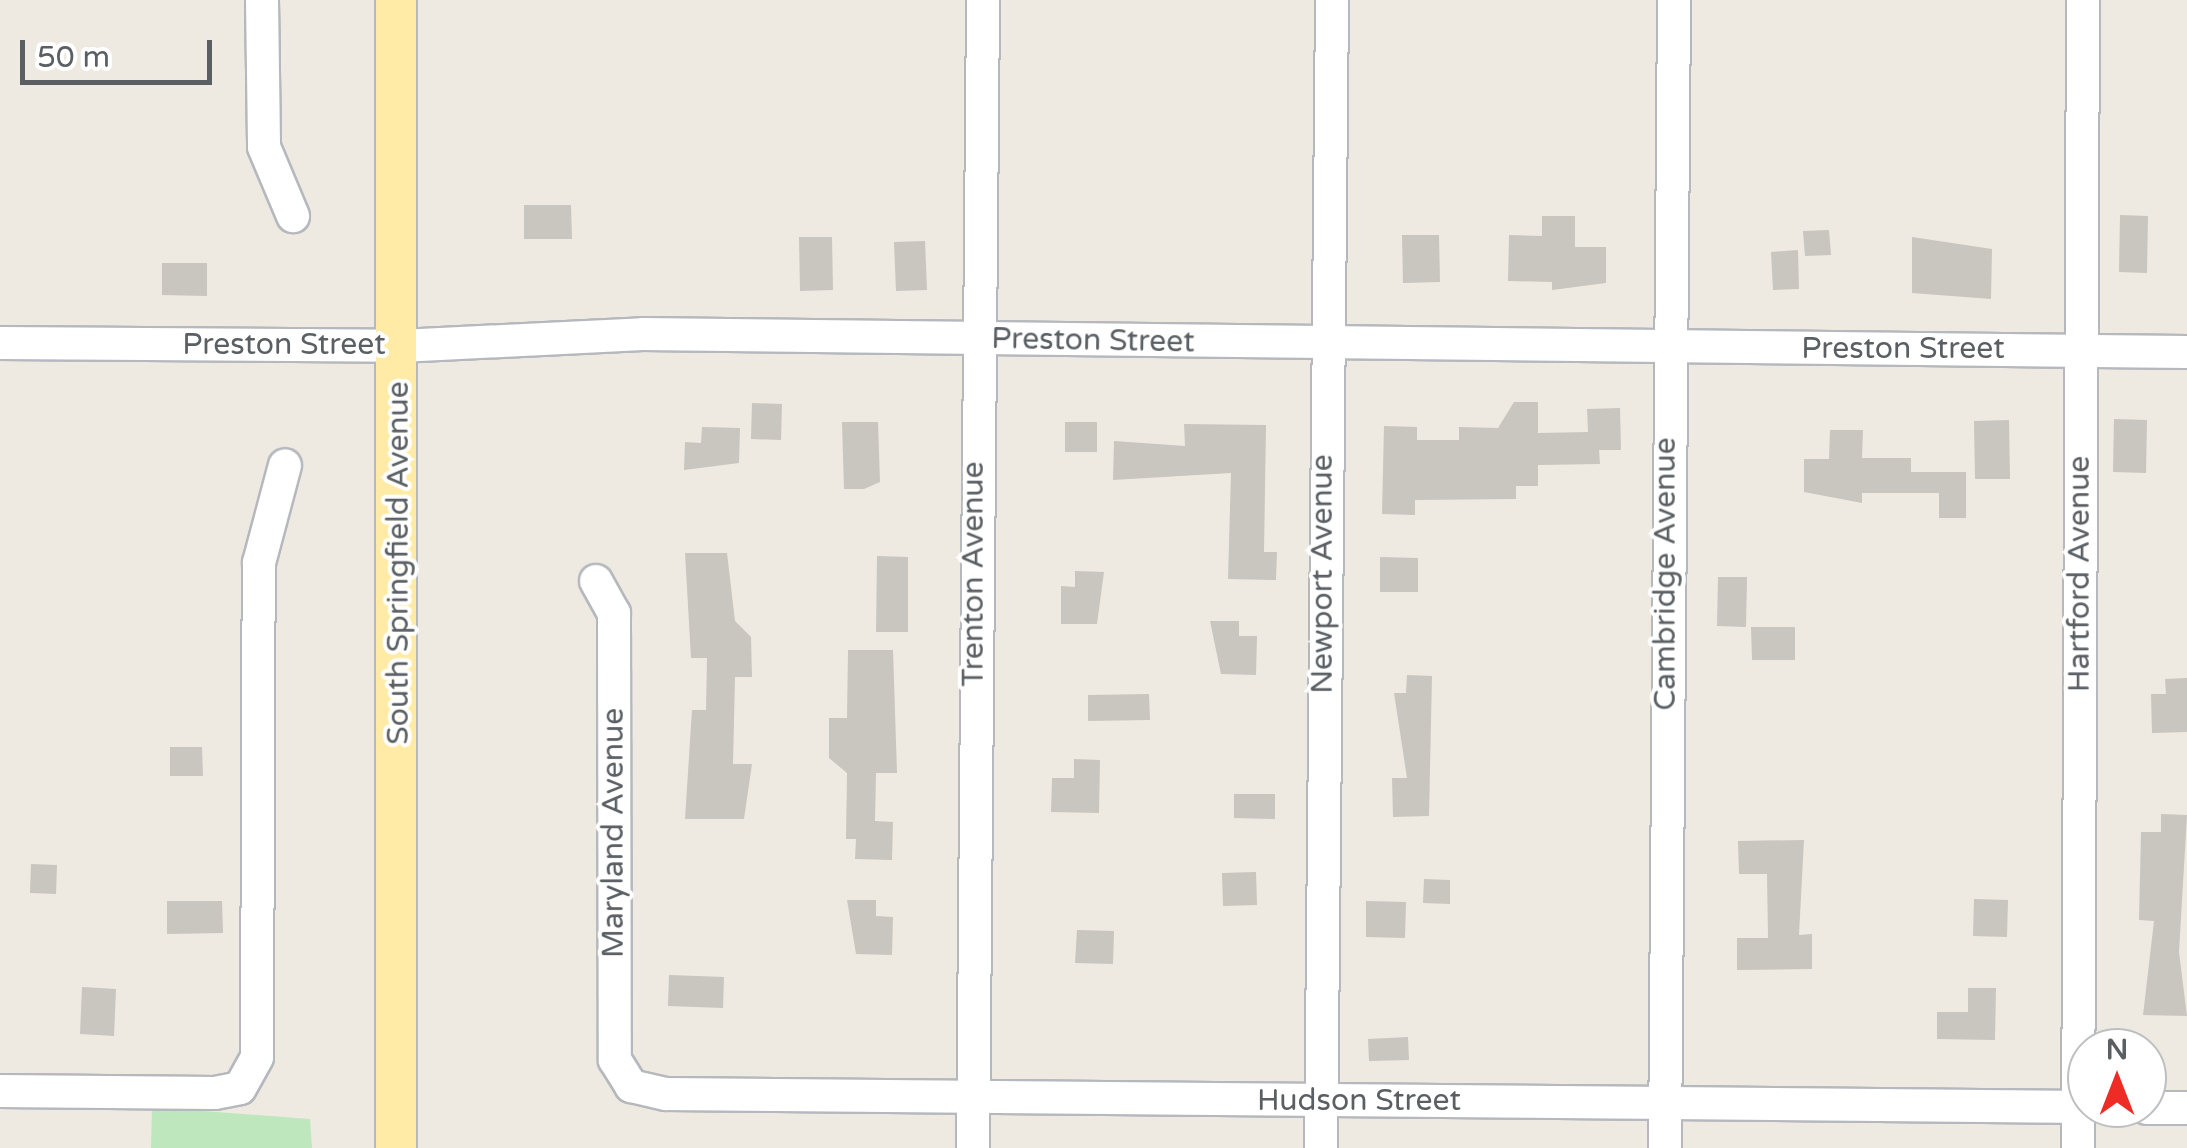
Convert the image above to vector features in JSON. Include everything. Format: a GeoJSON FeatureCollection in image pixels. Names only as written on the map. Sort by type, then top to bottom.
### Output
{"type":"FeatureCollection","features":[{"type":"Feature","properties":{"kind":"main road","name":"South Springfield Avenue"},"geometry":{"type":"LineString","coordinates":[[396,0],[400,346],[396,1137]]}},
{"type":"Feature","properties":{"kind":"street"},"geometry":{"type":"LineString","coordinates":[[262,0],[264,147],[293,216]]}},
{"type":"Feature","properties":{"kind":"street","name":"Trenton Avenue"},"geometry":{"type":"LineString","coordinates":[[974,1148],[973,340],[983,0]]}},
{"type":"Feature","properties":{"kind":"street","name":"Newport Avenue"},"geometry":{"type":"LineString","coordinates":[[1321,1148],[1324,344],[1332,0]]}},
{"type":"Feature","properties":{"kind":"street","name":"Cambridge Avenue"},"geometry":{"type":"LineString","coordinates":[[1665,1148],[1666,347],[1674,0]]}},
{"type":"Feature","properties":{"kind":"street","name":"Hartford Avenue"},"geometry":{"type":"LineString","coordinates":[[2082,0],[2083,1028]]}},
{"type":"Feature","properties":{"kind":"street","name":"Preston Street"},"geometry":{"type":"LineString","coordinates":[[0,342],[400,346],[643,334],[2187,352]]}},
{"type":"Feature","properties":{"kind":"street"},"geometry":{"type":"LineString","coordinates":[[0,1090],[240,1088],[257,1057],[262,956],[260,563],[285,465]]}},
{"type":"Feature","properties":{"kind":"street","name":"Maryland Avenue"},"geometry":{"type":"LineString","coordinates":[[596,581],[614,613],[615,1060],[631,1086]]}},
{"type":"Feature","properties":{"kind":"street","name":"Hudson Street"},"geometry":{"type":"LineString","coordinates":[[631,1086],[974,1098],[2067,1107]]}},
{"type":"Feature","properties":{"kind":"green space"},"geometry":{"type":"Polygon","coordinates":[[[152,1107],[310,1119],[312,1148],[151,1148],[152,1107]]]}},
{"type":"Feature","properties":{"kind":"building"},"geometry":{"type":"Polygon","coordinates":[[[524,205],[571,205],[572,239],[524,239],[524,205]]]}},
{"type":"Feature","properties":{"kind":"building"},"geometry":{"type":"Polygon","coordinates":[[[2120,215],[2148,216],[2147,273],[2119,272],[2120,215]]]}},
{"type":"Feature","properties":{"kind":"building"},"geometry":{"type":"Polygon","coordinates":[[[1542,216],[1575,216],[1575,247],[1606,247],[1606,283],[1552,290],[1552,282],[1508,281],[1509,235],[1542,236],[1542,216]]]}},
{"type":"Feature","properties":{"kind":"building"},"geometry":{"type":"Polygon","coordinates":[[[1829,230],[1831,255],[1805,256],[1803,231],[1829,230]]]}},
{"type":"Feature","properties":{"kind":"building"},"geometry":{"type":"Polygon","coordinates":[[[1402,235],[1439,235],[1440,282],[1403,283],[1402,235]]]}},
{"type":"Feature","properties":{"kind":"building"},"geometry":{"type":"Polygon","coordinates":[[[799,237],[832,237],[833,290],[800,291],[799,237]]]}},
{"type":"Feature","properties":{"kind":"building"},"geometry":{"type":"Polygon","coordinates":[[[1912,237],[1992,249],[1991,299],[1912,293],[1912,237]]]}},
{"type":"Feature","properties":{"kind":"building"},"geometry":{"type":"Polygon","coordinates":[[[925,241],[927,290],[896,291],[894,242],[925,241]]]}},
{"type":"Feature","properties":{"kind":"building"},"geometry":{"type":"Polygon","coordinates":[[[1798,250],[1799,289],[1773,290],[1771,252],[1798,250]]]}},
{"type":"Feature","properties":{"kind":"building"},"geometry":{"type":"Polygon","coordinates":[[[162,263],[207,263],[207,296],[162,295],[162,263]]]}},
{"type":"Feature","properties":{"kind":"building"},"geometry":{"type":"Polygon","coordinates":[[[1514,402],[1538,402],[1538,433],[1588,432],[1587,409],[1620,408],[1621,450],[1599,450],[1600,464],[1538,465],[1538,486],[1516,486],[1516,499],[1415,500],[1415,515],[1382,514],[1384,426],[1417,427],[1417,440],[1459,440],[1459,427],[1498,428],[1514,402]]]}},
{"type":"Feature","properties":{"kind":"building"},"geometry":{"type":"Polygon","coordinates":[[[752,403],[782,404],[781,440],[751,439],[752,403]]]}},
{"type":"Feature","properties":{"kind":"building"},"geometry":{"type":"Polygon","coordinates":[[[2114,419],[2147,420],[2146,473],[2113,472],[2114,419]]]}},
{"type":"Feature","properties":{"kind":"building"},"geometry":{"type":"Polygon","coordinates":[[[2009,420],[2010,479],[1975,479],[1974,421],[2009,420]]]}},
{"type":"Feature","properties":{"kind":"building"},"geometry":{"type":"Polygon","coordinates":[[[842,422],[878,422],[880,482],[864,489],[844,489],[842,422]]]}},
{"type":"Feature","properties":{"kind":"building"},"geometry":{"type":"Polygon","coordinates":[[[1065,422],[1097,422],[1097,452],[1065,452],[1065,422]]]}},
{"type":"Feature","properties":{"kind":"building"},"geometry":{"type":"Polygon","coordinates":[[[1184,424],[1266,425],[1264,552],[1277,552],[1276,580],[1228,579],[1231,473],[1113,480],[1114,441],[1185,446],[1184,424]]]}},
{"type":"Feature","properties":{"kind":"building"},"geometry":{"type":"Polygon","coordinates":[[[702,427],[740,428],[739,463],[684,470],[685,442],[701,443],[702,427]]]}},
{"type":"Feature","properties":{"kind":"building"},"geometry":{"type":"Polygon","coordinates":[[[1830,430],[1863,430],[1862,458],[1911,458],[1911,472],[1966,472],[1966,518],[1939,518],[1939,493],[1862,493],[1862,503],[1804,492],[1804,459],[1829,459],[1830,430]]]}},
{"type":"Feature","properties":{"kind":"building"},"geometry":{"type":"Polygon","coordinates":[[[685,553],[727,553],[735,621],[751,637],[752,677],[735,677],[733,764],[752,764],[744,819],[685,819],[692,710],[706,710],[707,658],[691,658],[685,553]]]}},
{"type":"Feature","properties":{"kind":"building"},"geometry":{"type":"Polygon","coordinates":[[[877,556],[908,557],[908,632],[876,632],[877,556]]]}},
{"type":"Feature","properties":{"kind":"building"},"geometry":{"type":"Polygon","coordinates":[[[1380,557],[1418,558],[1418,592],[1380,592],[1380,557]]]}},
{"type":"Feature","properties":{"kind":"building"},"geometry":{"type":"Polygon","coordinates":[[[1075,571],[1104,572],[1097,624],[1061,624],[1061,586],[1075,587],[1075,571]]]}},
{"type":"Feature","properties":{"kind":"building"},"geometry":{"type":"Polygon","coordinates":[[[1718,577],[1747,577],[1746,627],[1717,626],[1718,577]]]}},
{"type":"Feature","properties":{"kind":"building"},"geometry":{"type":"Polygon","coordinates":[[[1210,621],[1239,621],[1239,636],[1257,636],[1256,675],[1221,674],[1210,621]]]}},
{"type":"Feature","properties":{"kind":"building"},"geometry":{"type":"Polygon","coordinates":[[[1751,627],[1795,627],[1795,660],[1752,660],[1751,627]]]}},
{"type":"Feature","properties":{"kind":"building"},"geometry":{"type":"Polygon","coordinates":[[[848,650],[893,650],[897,773],[876,773],[875,821],[893,822],[892,860],[855,859],[856,839],[846,839],[847,773],[829,758],[829,718],[847,718],[848,650]]]}},
{"type":"Feature","properties":{"kind":"building"},"geometry":{"type":"Polygon","coordinates":[[[1407,675],[1432,676],[1429,816],[1393,817],[1392,778],[1407,778],[1394,693],[1406,693],[1407,675]]]}},
{"type":"Feature","properties":{"kind":"building"},"geometry":{"type":"Polygon","coordinates":[[[2187,678],[2187,732],[2152,733],[2151,694],[2166,694],[2165,679],[2187,678]]]}},
{"type":"Feature","properties":{"kind":"building"},"geometry":{"type":"Polygon","coordinates":[[[1149,694],[1150,720],[1088,721],[1088,695],[1149,694]]]}},
{"type":"Feature","properties":{"kind":"building"},"geometry":{"type":"Polygon","coordinates":[[[170,747],[202,747],[203,776],[170,776],[170,747]]]}},
{"type":"Feature","properties":{"kind":"building"},"geometry":{"type":"Polygon","coordinates":[[[1074,759],[1100,760],[1099,813],[1051,812],[1052,778],[1074,778],[1074,759]]]}},
{"type":"Feature","properties":{"kind":"building"},"geometry":{"type":"Polygon","coordinates":[[[1234,794],[1275,794],[1275,819],[1234,818],[1234,794]]]}},
{"type":"Feature","properties":{"kind":"building"},"geometry":{"type":"Polygon","coordinates":[[[2161,814],[2187,815],[2179,952],[2187,1016],[2143,1015],[2154,921],[2139,920],[2141,832],[2161,832],[2161,814]]]}},
{"type":"Feature","properties":{"kind":"building"},"geometry":{"type":"Polygon","coordinates":[[[1804,840],[1799,935],[1812,934],[1812,969],[1737,970],[1737,938],[1768,938],[1767,874],[1739,874],[1738,841],[1804,840]]]}},
{"type":"Feature","properties":{"kind":"building"},"geometry":{"type":"Polygon","coordinates":[[[31,864],[57,865],[56,894],[30,893],[31,864]]]}},
{"type":"Feature","properties":{"kind":"building"},"geometry":{"type":"Polygon","coordinates":[[[1256,872],[1257,905],[1223,906],[1222,873],[1256,872]]]}},
{"type":"Feature","properties":{"kind":"building"},"geometry":{"type":"Polygon","coordinates":[[[1424,879],[1450,880],[1450,904],[1423,903],[1424,879]]]}},
{"type":"Feature","properties":{"kind":"building"},"geometry":{"type":"Polygon","coordinates":[[[1974,899],[2008,900],[2007,937],[1973,936],[1974,899]]]}},
{"type":"Feature","properties":{"kind":"building"},"geometry":{"type":"Polygon","coordinates":[[[847,900],[876,900],[876,916],[893,917],[892,955],[856,954],[847,900]]]}},
{"type":"Feature","properties":{"kind":"building"},"geometry":{"type":"Polygon","coordinates":[[[167,901],[222,901],[223,933],[167,934],[167,901]]]}},
{"type":"Feature","properties":{"kind":"building"},"geometry":{"type":"Polygon","coordinates":[[[1366,901],[1406,902],[1405,938],[1366,937],[1366,901]]]}},
{"type":"Feature","properties":{"kind":"building"},"geometry":{"type":"Polygon","coordinates":[[[1077,930],[1114,931],[1113,964],[1075,963],[1077,930]]]}},
{"type":"Feature","properties":{"kind":"building"},"geometry":{"type":"Polygon","coordinates":[[[669,975],[724,977],[723,1008],[668,1006],[669,975]]]}},
{"type":"Feature","properties":{"kind":"building"},"geometry":{"type":"Polygon","coordinates":[[[82,987],[116,989],[114,1036],[80,1034],[82,987]]]}},
{"type":"Feature","properties":{"kind":"building"},"geometry":{"type":"Polygon","coordinates":[[[1968,988],[1996,988],[1995,1040],[1937,1039],[1937,1012],[1968,1012],[1968,988]]]}},
{"type":"Feature","properties":{"kind":"building"},"geometry":{"type":"Polygon","coordinates":[[[1408,1037],[1409,1060],[1369,1061],[1368,1039],[1408,1037]]]}}]}
